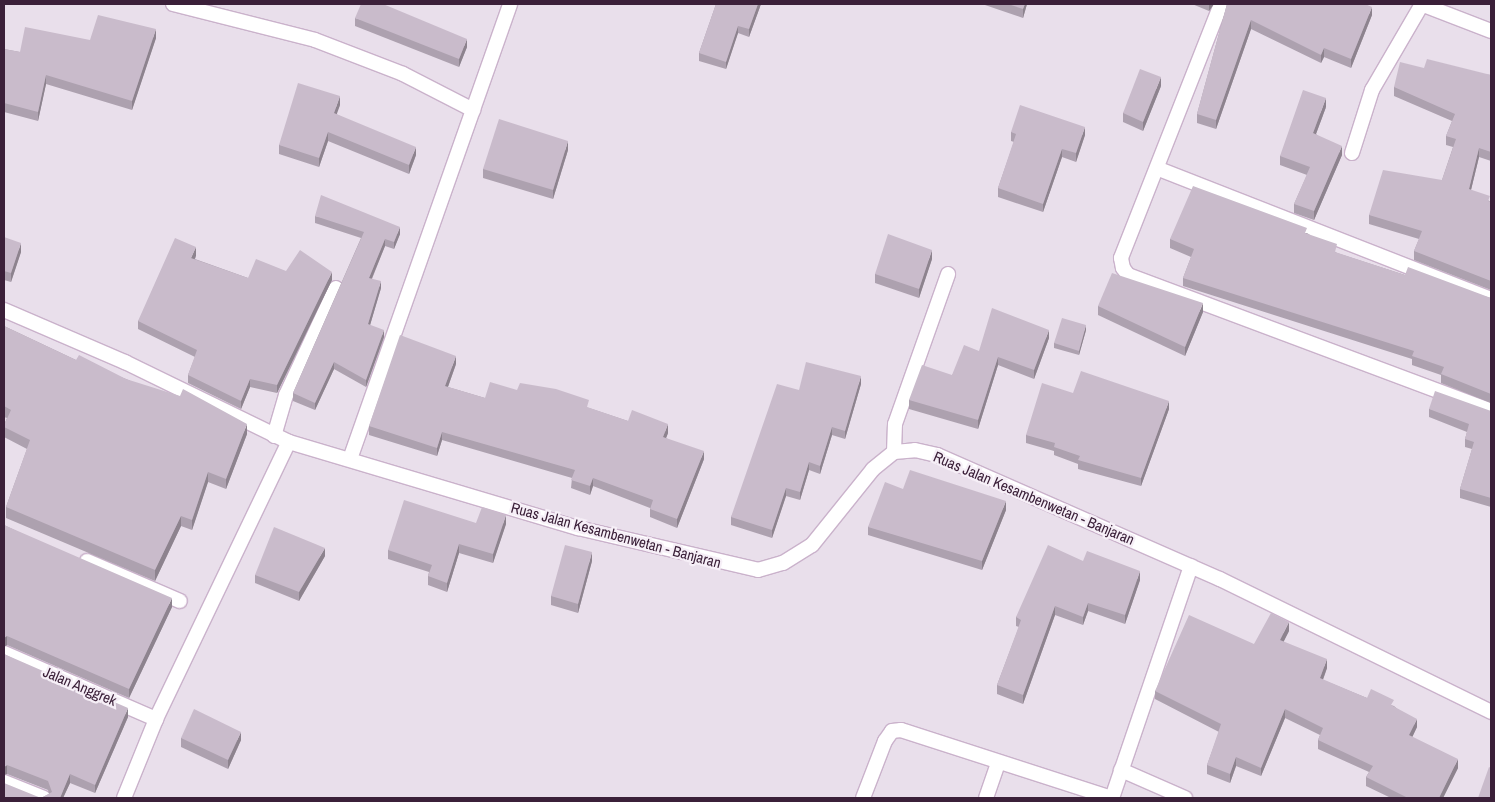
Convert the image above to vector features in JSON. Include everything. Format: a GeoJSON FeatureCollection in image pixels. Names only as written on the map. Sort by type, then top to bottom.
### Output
{"type":"FeatureCollection","features":[{"type":"Feature","properties":{"kind":"street"},"geometry":{"type":"LineString","coordinates":[[173,4],[315,40],[403,74],[473,110]]}},
{"type":"Feature","properties":{"kind":"street"},"geometry":{"type":"LineString","coordinates":[[350,459],[510,4]]}},
{"type":"Feature","properties":{"kind":"street"},"geometry":{"type":"LineString","coordinates":[[1221,4],[1159,168],[1121,258],[1128,275],[1491,411]]}},
{"type":"Feature","properties":{"kind":"street"},"geometry":{"type":"LineString","coordinates":[[1352,153],[1372,90],[1422,4],[1491,32]]}},
{"type":"Feature","properties":{"kind":"street"},"geometry":{"type":"LineString","coordinates":[[1159,168],[1491,299]]}},
{"type":"Feature","properties":{"kind":"street"},"geometry":{"type":"LineString","coordinates":[[894,452],[894,424],[948,274]]}},
{"type":"Feature","properties":{"kind":"street"},"geometry":{"type":"LineString","coordinates":[[274,436],[286,395],[336,288]]}},
{"type":"Feature","properties":{"kind":"street","name":"Ruas Jalan Kesambenwetan - Banjaran"},"geometry":{"type":"LineString","coordinates":[[4,310],[125,362],[289,442],[578,528],[758,570],[783,563],[812,544],[873,468],[894,452],[915,450],[937,455],[1191,566],[1491,712]]}},
{"type":"Feature","properties":{"kind":"street"},"geometry":{"type":"LineString","coordinates":[[124,798],[156,719],[289,442]]}},
{"type":"Feature","properties":{"kind":"street"},"geometry":{"type":"LineString","coordinates":[[74,556],[180,601]]}},
{"type":"Feature","properties":{"kind":"street"},"geometry":{"type":"LineString","coordinates":[[863,798],[892,731],[901,730],[998,764],[1111,798],[1191,566]]}},
{"type":"Feature","properties":{"kind":"street","name":"Jalan Anggrek"},"geometry":{"type":"LineString","coordinates":[[4,653],[156,719]]}},
{"type":"Feature","properties":{"kind":"street"},"geometry":{"type":"LineString","coordinates":[[986,798],[998,764]]}},
{"type":"Feature","properties":{"kind":"street"},"geometry":{"type":"LineString","coordinates":[[1120,770],[1185,798]]}},
{"type":"Feature","properties":{"kind":"street"},"geometry":{"type":"LineString","coordinates":[[4,782],[44,798]]}},
{"type":"Feature","properties":{"kind":"building"},"geometry":{"type":"Polygon","coordinates":[[[361,4],[383,4],[467,39],[459,59],[355,18],[361,4]]]}},
{"type":"Feature","properties":{"kind":"building"},"geometry":{"type":"Polygon","coordinates":[[[716,4],[758,4],[749,29],[738,26],[726,62],[699,53],[716,4]]]}},
{"type":"Feature","properties":{"kind":"building"},"geometry":{"type":"Polygon","coordinates":[[[1008,4],[1025,4],[1023,9],[1008,4]]]}},
{"type":"Feature","properties":{"kind":"building"},"geometry":{"type":"Polygon","coordinates":[[[1227,4],[1365,4],[1372,7],[1351,59],[1324,48],[1321,55],[1251,20],[1216,120],[1197,114],[1227,4]]]}},
{"type":"Feature","properties":{"kind":"building"},"geometry":{"type":"Polygon","coordinates":[[[98,15],[156,29],[132,101],[46,75],[38,112],[4,103],[4,49],[20,52],[25,27],[90,40],[98,15]]]}},
{"type":"Feature","properties":{"kind":"building"},"geometry":{"type":"Polygon","coordinates":[[[1427,59],[1491,75],[1491,152],[1479,148],[1469,189],[1490,196],[1488,201],[1491,202],[1491,281],[1414,251],[1422,231],[1369,215],[1383,170],[1442,180],[1456,139],[1446,136],[1455,114],[1394,87],[1400,62],[1424,68],[1427,59]]]}},
{"type":"Feature","properties":{"kind":"building"},"geometry":{"type":"Polygon","coordinates":[[[1140,69],[1161,77],[1143,122],[1123,113],[1140,69]]]}},
{"type":"Feature","properties":{"kind":"building"},"geometry":{"type":"Polygon","coordinates":[[[298,83],[340,96],[334,113],[416,147],[409,165],[328,132],[319,158],[279,145],[298,83]]]}},
{"type":"Feature","properties":{"kind":"building"},"geometry":{"type":"Polygon","coordinates":[[[1303,90],[1326,98],[1313,133],[1342,146],[1314,211],[1294,204],[1310,167],[1280,156],[1303,90]]]}},
{"type":"Feature","properties":{"kind":"building"},"geometry":{"type":"Polygon","coordinates":[[[1020,105],[1085,127],[1076,153],[1062,149],[1043,204],[998,188],[1016,134],[1011,132],[1020,105]]]}},
{"type":"Feature","properties":{"kind":"building"},"geometry":{"type":"Polygon","coordinates":[[[499,119],[568,141],[553,190],[483,169],[499,119]]]}},
{"type":"Feature","properties":{"kind":"building"},"geometry":{"type":"Polygon","coordinates":[[[1193,186],[1307,228],[1305,233],[1337,244],[1335,252],[1405,275],[1408,267],[1491,298],[1491,394],[1441,374],[1444,367],[1412,356],[1414,351],[1183,278],[1194,249],[1170,239],[1193,186]]]}},
{"type":"Feature","properties":{"kind":"building"},"geometry":{"type":"Polygon","coordinates":[[[321,195],[400,227],[394,242],[385,239],[369,278],[381,281],[368,324],[384,330],[366,380],[334,362],[315,403],[293,393],[364,232],[315,216],[321,195]]]}},
{"type":"Feature","properties":{"kind":"building"},"geometry":{"type":"Polygon","coordinates":[[[888,234],[932,250],[919,289],[875,274],[888,234]]]}},
{"type":"Feature","properties":{"kind":"building"},"geometry":{"type":"Polygon","coordinates":[[[4,237],[21,243],[11,273],[4,271],[4,237]]]}},
{"type":"Feature","properties":{"kind":"building"},"geometry":{"type":"Polygon","coordinates":[[[175,238],[196,247],[191,258],[248,278],[256,259],[286,271],[300,250],[332,272],[277,385],[250,379],[241,401],[188,375],[197,350],[138,321],[175,238]]]}},
{"type":"Feature","properties":{"kind":"building"},"geometry":{"type":"Polygon","coordinates":[[[1112,273],[1203,303],[1185,347],[1098,306],[1112,273]]]}},
{"type":"Feature","properties":{"kind":"building"},"geometry":{"type":"Polygon","coordinates":[[[992,308],[1049,330],[1034,370],[998,357],[978,420],[909,400],[922,365],[952,375],[964,345],[979,351],[992,308]]]}},
{"type":"Feature","properties":{"kind":"building"},"geometry":{"type":"Polygon","coordinates":[[[1062,318],[1086,325],[1079,351],[1054,343],[1062,318]]]}},
{"type":"Feature","properties":{"kind":"building"},"geometry":{"type":"Polygon","coordinates":[[[4,326],[76,360],[79,355],[126,379],[180,396],[183,389],[247,424],[226,479],[208,472],[192,520],[181,516],[155,570],[6,507],[30,440],[4,427],[11,410],[4,406],[4,326]]]}},
{"type":"Feature","properties":{"kind":"building"},"geometry":{"type":"Polygon","coordinates":[[[400,335],[456,356],[445,386],[485,398],[490,382],[517,390],[520,383],[556,389],[589,400],[587,407],[628,421],[632,410],[668,424],[663,437],[704,451],[677,519],[650,509],[653,500],[593,478],[590,486],[571,480],[575,470],[442,432],[437,448],[369,426],[400,335]]]}},
{"type":"Feature","properties":{"kind":"building"},"geometry":{"type":"Polygon","coordinates":[[[806,362],[861,376],[845,431],[832,427],[820,466],[809,462],[800,492],[786,488],[772,530],[731,517],[777,384],[799,390],[806,362]]]}},
{"type":"Feature","properties":{"kind":"building"},"geometry":{"type":"Polygon","coordinates":[[[1081,371],[1169,401],[1141,478],[1078,460],[1080,456],[1054,447],[1055,443],[1026,435],[1042,383],[1073,393],[1081,371]]]}},
{"type":"Feature","properties":{"kind":"building"},"geometry":{"type":"Polygon","coordinates":[[[1435,391],[1491,411],[1491,498],[1460,489],[1474,442],[1465,439],[1469,424],[1429,409],[1435,391]]]}},
{"type":"Feature","properties":{"kind":"building"},"geometry":{"type":"Polygon","coordinates":[[[910,470],[1006,501],[982,561],[868,527],[885,482],[903,489],[910,470]]]}},
{"type":"Feature","properties":{"kind":"building"},"geometry":{"type":"Polygon","coordinates":[[[404,500],[476,523],[482,507],[506,515],[493,554],[459,544],[447,583],[428,576],[432,565],[388,550],[404,500]]]}},
{"type":"Feature","properties":{"kind":"building"},"geometry":{"type":"Polygon","coordinates":[[[4,525],[172,598],[129,689],[7,636],[4,638],[4,525]]]}},
{"type":"Feature","properties":{"kind":"building"},"geometry":{"type":"Polygon","coordinates":[[[274,527],[325,548],[299,592],[255,575],[274,527]]]}},
{"type":"Feature","properties":{"kind":"building"},"geometry":{"type":"Polygon","coordinates":[[[565,545],[592,552],[578,604],[551,596],[565,545]]]}},
{"type":"Feature","properties":{"kind":"building"},"geometry":{"type":"Polygon","coordinates":[[[1048,545],[1083,561],[1087,551],[1140,571],[1125,615],[1088,603],[1083,617],[1055,606],[1023,695],[997,685],[1021,620],[1016,617],[1048,545]]]}},
{"type":"Feature","properties":{"kind":"building"},"geometry":{"type":"Polygon","coordinates":[[[1271,613],[1289,622],[1280,640],[1327,659],[1320,678],[1367,698],[1371,689],[1394,700],[1391,705],[1417,719],[1409,735],[1458,759],[1439,798],[1408,798],[1366,777],[1373,766],[1318,740],[1323,728],[1285,709],[1261,768],[1236,757],[1230,774],[1207,765],[1221,724],[1155,691],[1189,615],[1254,644],[1271,613]]]}},
{"type":"Feature","properties":{"kind":"building"},"geometry":{"type":"Polygon","coordinates":[[[4,654],[128,708],[95,785],[70,774],[60,798],[41,798],[52,792],[48,781],[7,765],[4,767],[4,654]]]}},
{"type":"Feature","properties":{"kind":"building"},"geometry":{"type":"Polygon","coordinates":[[[194,709],[241,732],[228,760],[181,738],[194,709]]]}},
{"type":"Feature","properties":{"kind":"building"},"geometry":{"type":"Polygon","coordinates":[[[1489,767],[1491,768],[1491,798],[1478,798],[1489,767]]]}},
{"type":"Feature","properties":{"kind":"building"},"geometry":{"type":"Polygon","coordinates":[[[4,783],[41,798],[4,798],[4,783]]]}}]}
